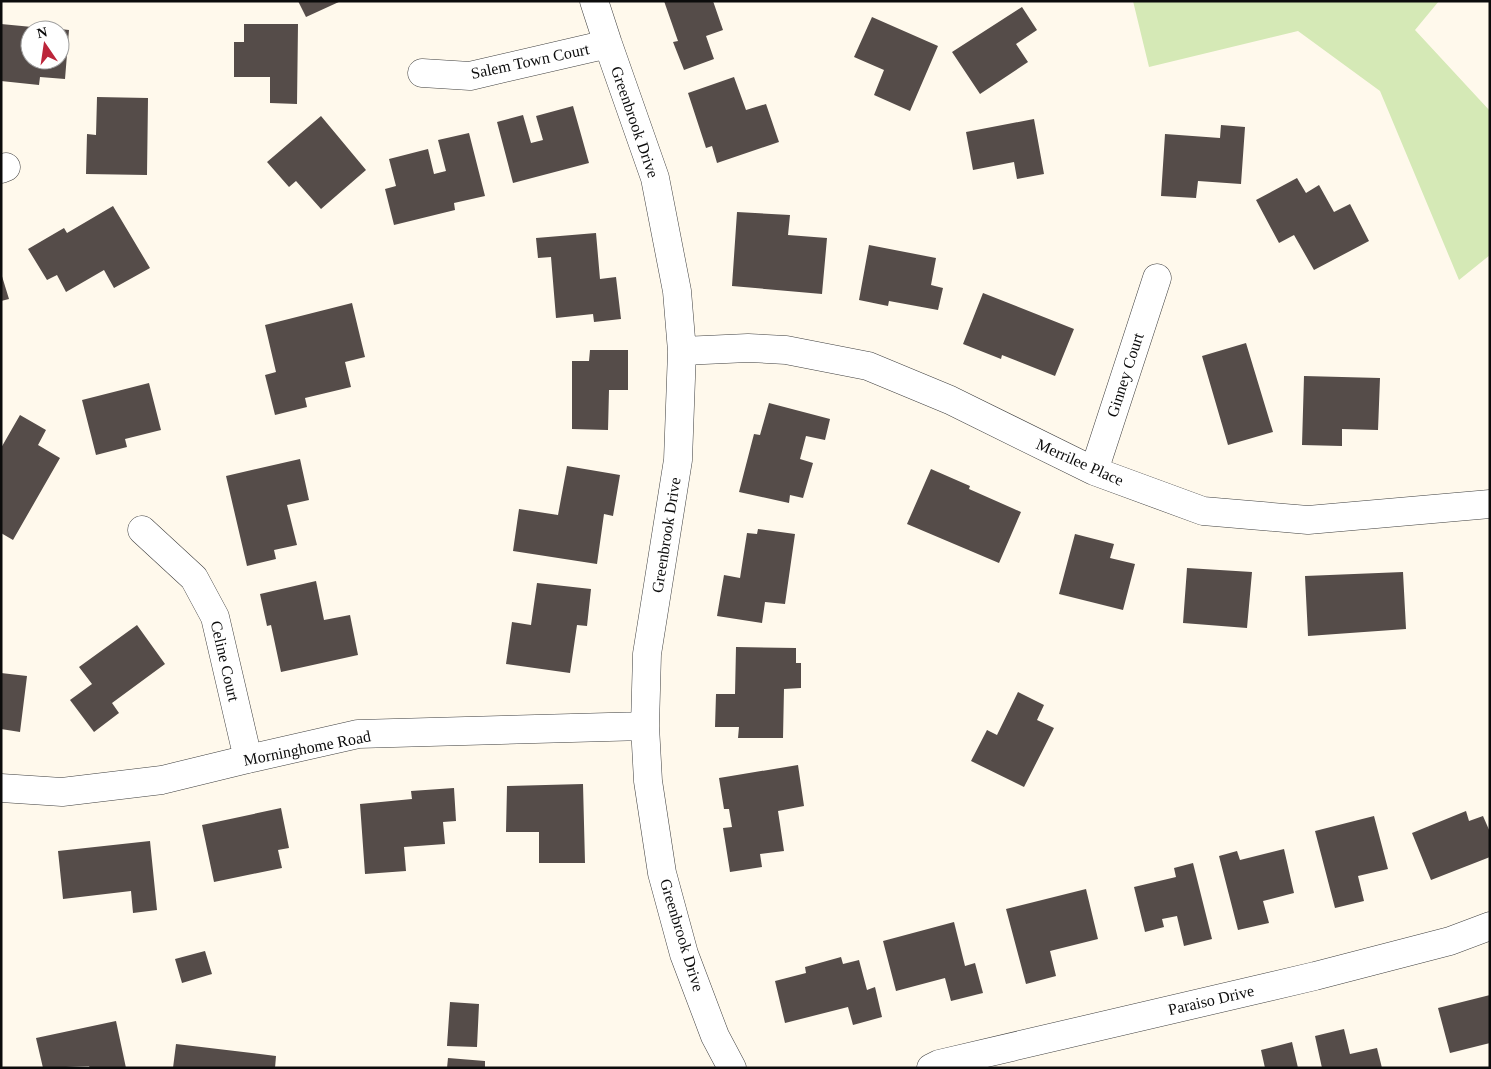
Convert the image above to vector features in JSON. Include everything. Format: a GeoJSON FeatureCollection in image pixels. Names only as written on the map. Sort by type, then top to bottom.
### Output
{"type":"FeatureCollection","features":[{"type":"Feature","properties":{"kind":"street","name":"Greenbrook Drive"},"geometry":{"type":"LineString","coordinates":[[594,1],[655,178],[677,291],[682,350],[678,460],[647,654],[645,726],[648,781],[662,873],[684,954],[715,1036],[732,1068]]}},
{"type":"Feature","properties":{"kind":"street","name":"Salem Town Court"},"geometry":{"type":"LineString","coordinates":[[422,73],[470,76],[608,44]]}},
{"type":"Feature","properties":{"kind":"street","name":"Ginney Court"},"geometry":{"type":"LineString","coordinates":[[1094,471],[1157,278]]}},
{"type":"Feature","properties":{"kind":"street","name":"Merrilee Place"},"geometry":{"type":"LineString","coordinates":[[682,350],[748,348],[786,350],[868,366],[950,400],[1094,471],[1203,511],[1308,520],[1490,504]]}},
{"type":"Feature","properties":{"kind":"street","name":"Celine Court"},"geometry":{"type":"LineString","coordinates":[[142,530],[194,578],[215,616],[248,759]]}},
{"type":"Feature","properties":{"kind":"street","name":"Morninghome Road"},"geometry":{"type":"LineString","coordinates":[[1,788],[62,792],[162,780],[358,734],[645,726]]}},
{"type":"Feature","properties":{"kind":"street","name":"Paraiso Drive"},"geometry":{"type":"LineString","coordinates":[[931,1068],[939,1064],[1402,954],[1450,941],[1490,926]]}},
{"type":"Feature","properties":{"kind":"green space"},"geometry":{"type":"Polygon","coordinates":[[[1133,1],[1439,1],[1415,30],[1490,111],[1490,255],[1459,280],[1380,91],[1298,31],[1149,67],[1133,1]]]}},
{"type":"Feature","properties":{"kind":"building"},"geometry":{"type":"Polygon","coordinates":[[[298,1],[341,1],[306,17],[298,1]]]}},
{"type":"Feature","properties":{"kind":"building"},"geometry":{"type":"Polygon","coordinates":[[[664,1],[713,1],[723,30],[706,36],[714,59],[684,70],[673,42],[678,41],[664,1]]]}},
{"type":"Feature","properties":{"kind":"building"},"geometry":{"type":"Polygon","coordinates":[[[1022,7],[1037,30],[1016,44],[1028,62],[980,94],[952,52],[1022,7]]]}},
{"type":"Feature","properties":{"kind":"building"},"geometry":{"type":"Polygon","coordinates":[[[872,17],[938,46],[910,111],[874,95],[884,70],[854,57],[872,17]]]}},
{"type":"Feature","properties":{"kind":"building"},"geometry":{"type":"Polygon","coordinates":[[[1,24],[20,26],[20,70],[66,70],[65,79],[40,77],[39,85],[1,81],[1,24]]]}},
{"type":"Feature","properties":{"kind":"building"},"geometry":{"type":"Polygon","coordinates":[[[244,24],[298,24],[297,104],[270,103],[270,77],[234,77],[234,42],[244,42],[244,24]]]}},
{"type":"Feature","properties":{"kind":"building"},"geometry":{"type":"Polygon","coordinates":[[[734,77],[746,110],[766,104],[779,142],[717,163],[712,146],[706,148],[688,93],[734,77]]]}},
{"type":"Feature","properties":{"kind":"building"},"geometry":{"type":"Polygon","coordinates":[[[97,97],[148,98],[147,175],[86,174],[87,134],[96,135],[97,97]]]}},
{"type":"Feature","properties":{"kind":"building"},"geometry":{"type":"Polygon","coordinates":[[[573,106],[589,163],[513,183],[497,122],[523,115],[531,143],[543,140],[536,116],[573,106]]]}},
{"type":"Feature","properties":{"kind":"building"},"geometry":{"type":"Polygon","coordinates":[[[321,116],[366,170],[321,209],[296,181],[289,187],[267,162],[321,116]]]}},
{"type":"Feature","properties":{"kind":"building"},"geometry":{"type":"Polygon","coordinates":[[[1034,119],[1044,174],[1017,179],[1014,162],[973,170],[966,132],[1034,119]]]}},
{"type":"Feature","properties":{"kind":"building"},"geometry":{"type":"Polygon","coordinates":[[[1221,125],[1245,127],[1241,184],[1198,181],[1196,198],[1161,196],[1165,134],[1220,138],[1221,125]]]}},
{"type":"Feature","properties":{"kind":"building"},"geometry":{"type":"Polygon","coordinates":[[[469,133],[485,196],[454,203],[455,210],[394,225],[385,189],[396,186],[389,159],[428,149],[434,174],[446,171],[438,140],[469,133]]]}},
{"type":"Feature","properties":{"kind":"building"},"geometry":{"type":"Polygon","coordinates":[[[1297,178],[1306,193],[1319,185],[1334,212],[1350,204],[1369,241],[1314,270],[1294,235],[1279,243],[1256,200],[1297,178]]]}},
{"type":"Feature","properties":{"kind":"building"},"geometry":{"type":"Polygon","coordinates":[[[113,206],[150,268],[114,288],[104,270],[66,292],[57,275],[47,280],[28,249],[64,228],[67,233],[113,206]]]}},
{"type":"Feature","properties":{"kind":"building"},"geometry":{"type":"Polygon","coordinates":[[[737,212],[790,215],[788,235],[827,238],[822,294],[732,286],[737,212]]]}},
{"type":"Feature","properties":{"kind":"building"},"geometry":{"type":"Polygon","coordinates":[[[596,233],[600,279],[616,277],[621,319],[594,322],[593,314],[556,318],[551,257],[538,258],[536,238],[596,233]]]}},
{"type":"Feature","properties":{"kind":"building"},"geometry":{"type":"Polygon","coordinates":[[[869,245],[936,258],[931,285],[943,288],[938,310],[889,301],[888,306],[859,300],[869,245]]]}},
{"type":"Feature","properties":{"kind":"building"},"geometry":{"type":"Polygon","coordinates":[[[1,273],[9,299],[1,301],[1,273]]]}},
{"type":"Feature","properties":{"kind":"building"},"geometry":{"type":"Polygon","coordinates":[[[983,293],[1074,329],[1055,376],[1002,355],[1001,359],[963,344],[983,293]]]}},
{"type":"Feature","properties":{"kind":"building"},"geometry":{"type":"Polygon","coordinates":[[[352,303],[365,357],[345,362],[351,387],[305,398],[307,407],[275,415],[265,375],[276,372],[265,325],[352,303]]]}},
{"type":"Feature","properties":{"kind":"building"},"geometry":{"type":"Polygon","coordinates":[[[1246,343],[1273,432],[1228,445],[1202,356],[1246,343]]]}},
{"type":"Feature","properties":{"kind":"building"},"geometry":{"type":"Polygon","coordinates":[[[590,350],[628,350],[628,390],[609,390],[608,430],[572,429],[572,361],[589,361],[590,350]]]}},
{"type":"Feature","properties":{"kind":"building"},"geometry":{"type":"Polygon","coordinates":[[[1304,376],[1380,378],[1378,430],[1342,429],[1342,446],[1302,445],[1304,376]]]}},
{"type":"Feature","properties":{"kind":"building"},"geometry":{"type":"Polygon","coordinates":[[[149,383],[161,430],[125,439],[127,447],[96,455],[82,400],[149,383]]]}},
{"type":"Feature","properties":{"kind":"building"},"geometry":{"type":"Polygon","coordinates":[[[769,403],[830,419],[825,440],[806,436],[800,459],[813,463],[803,498],[790,495],[789,503],[739,492],[754,434],[760,435],[769,403]]]}},
{"type":"Feature","properties":{"kind":"building"},"geometry":{"type":"Polygon","coordinates":[[[20,415],[46,430],[38,445],[60,458],[13,540],[1,533],[1,448],[20,415]]]}},
{"type":"Feature","properties":{"kind":"building"},"geometry":{"type":"Polygon","coordinates":[[[300,459],[309,500],[287,505],[297,545],[274,550],[276,559],[247,566],[226,476],[300,459]]]}},
{"type":"Feature","properties":{"kind":"building"},"geometry":{"type":"Polygon","coordinates":[[[567,466],[620,475],[613,516],[604,514],[597,564],[513,551],[519,509],[558,515],[567,466]]]}},
{"type":"Feature","properties":{"kind":"building"},"geometry":{"type":"Polygon","coordinates":[[[931,469],[970,486],[969,489],[1021,512],[999,563],[907,524],[931,469]]]}},
{"type":"Feature","properties":{"kind":"building"},"geometry":{"type":"Polygon","coordinates":[[[758,529],[795,534],[785,604],[765,602],[762,623],[717,616],[724,575],[740,578],[747,533],[757,534],[758,529]]]}},
{"type":"Feature","properties":{"kind":"building"},"geometry":{"type":"Polygon","coordinates":[[[1075,534],[1114,544],[1110,558],[1135,564],[1123,610],[1059,594],[1075,534]]]}},
{"type":"Feature","properties":{"kind":"building"},"geometry":{"type":"Polygon","coordinates":[[[1187,568],[1252,572],[1247,628],[1183,623],[1187,568]]]}},
{"type":"Feature","properties":{"kind":"building"},"geometry":{"type":"Polygon","coordinates":[[[1403,572],[1406,629],[1308,636],[1305,576],[1403,572]]]}},
{"type":"Feature","properties":{"kind":"building"},"geometry":{"type":"Polygon","coordinates":[[[316,581],[324,620],[350,615],[358,655],[281,672],[271,625],[267,626],[260,594],[316,581]]]}},
{"type":"Feature","properties":{"kind":"building"},"geometry":{"type":"Polygon","coordinates":[[[537,583],[591,589],[587,626],[577,625],[570,673],[506,664],[512,622],[531,625],[537,583]]]}},
{"type":"Feature","properties":{"kind":"building"},"geometry":{"type":"Polygon","coordinates":[[[137,625],[165,664],[112,703],[119,713],[94,732],[70,700],[92,684],[79,667],[137,625]]]}},
{"type":"Feature","properties":{"kind":"building"},"geometry":{"type":"Polygon","coordinates":[[[736,647],[796,648],[796,663],[801,663],[801,688],[784,689],[783,738],[738,738],[739,727],[715,727],[716,694],[735,694],[736,647]]]}},
{"type":"Feature","properties":{"kind":"building"},"geometry":{"type":"Polygon","coordinates":[[[1,673],[27,676],[20,732],[1,729],[1,673]]]}},
{"type":"Feature","properties":{"kind":"building"},"geometry":{"type":"Polygon","coordinates":[[[1018,692],[1044,705],[1037,720],[1054,728],[1024,787],[971,761],[987,730],[997,735],[1018,692]]]}},
{"type":"Feature","properties":{"kind":"building"},"geometry":{"type":"Polygon","coordinates":[[[798,765],[804,806],[778,811],[784,851],[760,854],[762,867],[730,872],[723,828],[732,827],[729,809],[724,809],[719,778],[798,765]]]}},
{"type":"Feature","properties":{"kind":"building"},"geometry":{"type":"Polygon","coordinates":[[[583,784],[585,863],[539,863],[539,832],[506,832],[507,786],[583,784]]]}},
{"type":"Feature","properties":{"kind":"building"},"geometry":{"type":"Polygon","coordinates":[[[454,788],[456,821],[443,822],[445,844],[404,847],[406,871],[365,874],[360,804],[412,799],[411,791],[454,788]]]}},
{"type":"Feature","properties":{"kind":"building"},"geometry":{"type":"Polygon","coordinates":[[[281,808],[289,848],[278,850],[282,868],[214,882],[202,825],[281,808]]]}},
{"type":"Feature","properties":{"kind":"building"},"geometry":{"type":"Polygon","coordinates":[[[1466,811],[1469,821],[1483,816],[1490,832],[1490,857],[1431,880],[1412,833],[1466,811]]]}},
{"type":"Feature","properties":{"kind":"building"},"geometry":{"type":"Polygon","coordinates":[[[1374,816],[1388,869],[1358,876],[1364,901],[1335,908],[1315,831],[1374,816]]]}},
{"type":"Feature","properties":{"kind":"building"},"geometry":{"type":"Polygon","coordinates":[[[150,841],[157,910],[133,913],[131,891],[63,899],[58,851],[150,841]]]}},
{"type":"Feature","properties":{"kind":"building"},"geometry":{"type":"Polygon","coordinates":[[[1284,849],[1294,893],[1263,901],[1269,923],[1238,930],[1219,856],[1237,851],[1240,860],[1284,849]]]}},
{"type":"Feature","properties":{"kind":"building"},"geometry":{"type":"Polygon","coordinates":[[[1193,863],[1212,939],[1184,946],[1177,916],[1162,919],[1164,927],[1145,932],[1134,887],[1176,877],[1174,868],[1193,863]]]}},
{"type":"Feature","properties":{"kind":"building"},"geometry":{"type":"Polygon","coordinates":[[[1086,889],[1098,939],[1050,951],[1056,976],[1026,984],[1006,909],[1086,889]]]}},
{"type":"Feature","properties":{"kind":"building"},"geometry":{"type":"Polygon","coordinates":[[[954,922],[965,966],[975,963],[983,993],[951,1001],[945,978],[896,991],[883,941],[954,922]]]}},
{"type":"Feature","properties":{"kind":"building"},"geometry":{"type":"Polygon","coordinates":[[[205,951],[212,974],[182,983],[175,959],[205,951]]]}},
{"type":"Feature","properties":{"kind":"building"},"geometry":{"type":"Polygon","coordinates":[[[841,957],[843,964],[859,960],[867,990],[875,987],[882,1017],[853,1025],[848,1007],[785,1023],[775,981],[806,973],[805,967],[841,957]]]}},
{"type":"Feature","properties":{"kind":"building"},"geometry":{"type":"Polygon","coordinates":[[[1490,995],[1490,1043],[1450,1053],[1438,1008],[1490,995]]]}},
{"type":"Feature","properties":{"kind":"building"},"geometry":{"type":"Polygon","coordinates":[[[450,1002],[479,1004],[477,1047],[447,1046],[450,1002]]]}},
{"type":"Feature","properties":{"kind":"building"},"geometry":{"type":"Polygon","coordinates":[[[116,1021],[126,1068],[90,1068],[89,1066],[43,1068],[36,1038],[116,1021]]]}},
{"type":"Feature","properties":{"kind":"building"},"geometry":{"type":"Polygon","coordinates":[[[1344,1029],[1350,1054],[1377,1048],[1382,1068],[1322,1068],[1315,1036],[1344,1029]]]}},
{"type":"Feature","properties":{"kind":"building"},"geometry":{"type":"Polygon","coordinates":[[[1292,1042],[1298,1068],[1265,1068],[1261,1050],[1292,1042]]]}},
{"type":"Feature","properties":{"kind":"building"},"geometry":{"type":"Polygon","coordinates":[[[176,1044],[276,1056],[275,1068],[173,1068],[176,1044]]]}},
{"type":"Feature","properties":{"kind":"building"},"geometry":{"type":"Polygon","coordinates":[[[448,1058],[485,1061],[485,1068],[447,1068],[448,1058]]]}}]}
